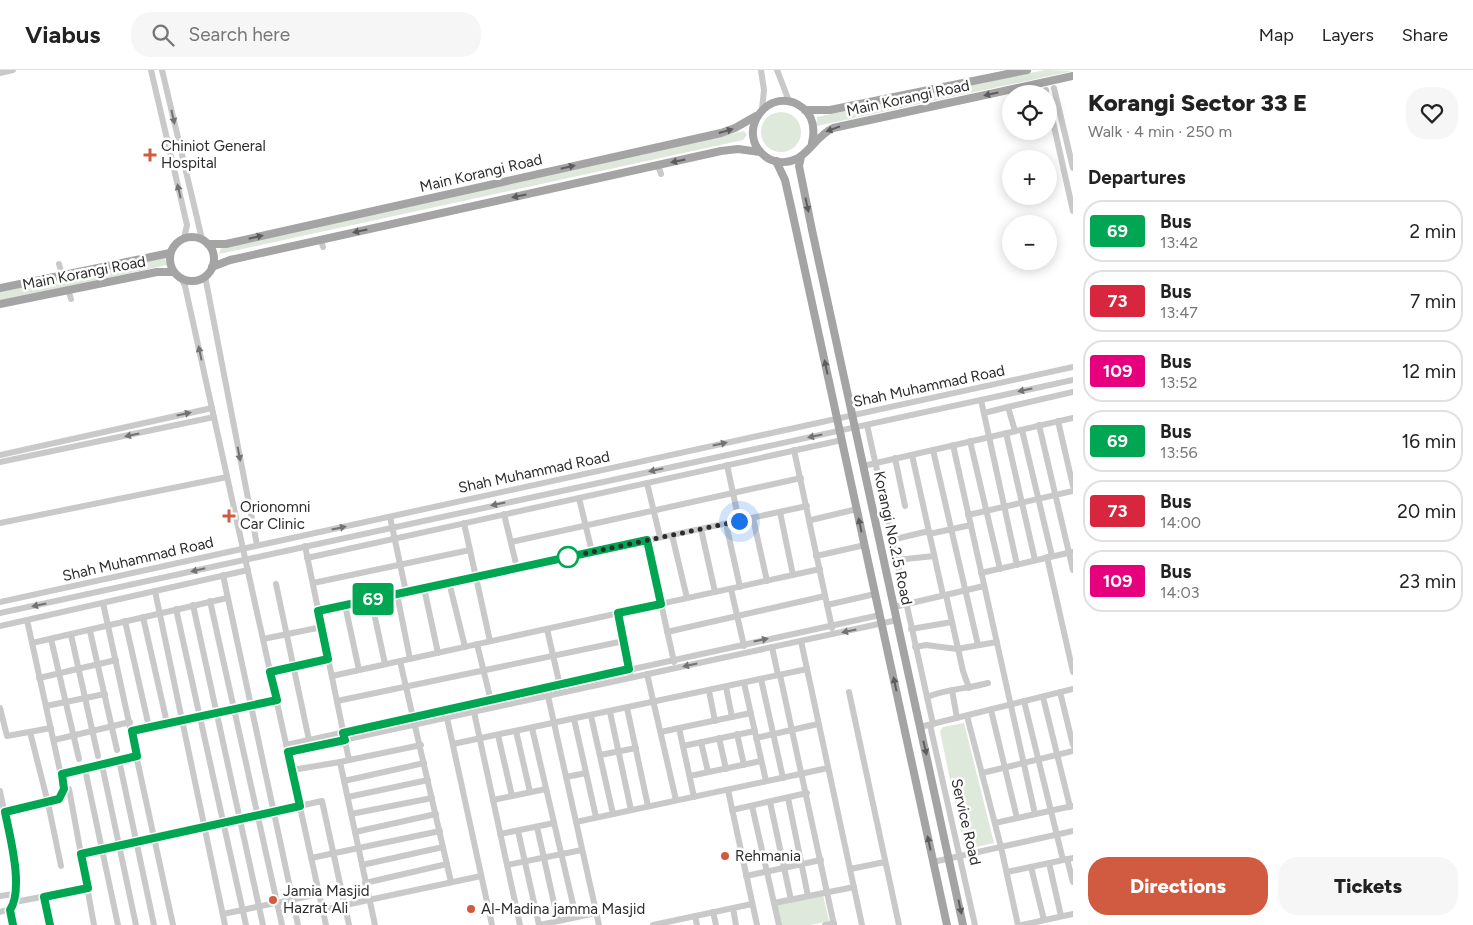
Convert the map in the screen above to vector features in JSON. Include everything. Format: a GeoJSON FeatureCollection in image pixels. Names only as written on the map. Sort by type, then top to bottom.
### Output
{"type":"FeatureCollection","features":[{"type":"Feature","properties":{"kind":"main road","name":"Main Korangi Road"},"geometry":{"type":"LineString","coordinates":[[805,110],[830,110],[1027,70]]}},
{"type":"Feature","properties":{"kind":"main road","name":"Main Korangi Road"},"geometry":{"type":"LineString","coordinates":[[812,143],[822,133],[848,124],[1073,76]]}},
{"type":"Feature","properties":{"kind":"main road"},"geometry":{"type":"LineString","coordinates":[[906,85],[908,95]]}},
{"type":"Feature","properties":{"kind":"main road"},"geometry":{"type":"LineString","coordinates":[[779,101],[789,101],[805,110],[814,125],[812,143],[801,157],[784,162],[776,161],[760,152],[752,135],[756,116],[762,109],[779,101]]}},
{"type":"Feature","properties":{"kind":"main road","name":"Main Korangi Road"},"geometry":{"type":"LineString","coordinates":[[205,242],[236,242],[716,134],[735,128],[756,116]]}},
{"type":"Feature","properties":{"kind":"main road","name":"Main Korangi Road"},"geometry":{"type":"LineString","coordinates":[[212,267],[230,260],[322,244],[658,165],[730,150],[751,149],[760,152]]}},
{"type":"Feature","properties":{"kind":"main road","name":"Korangi No.2.5 Road"},"geometry":{"type":"LineString","coordinates":[[801,157],[799,166],[963,925]]}},
{"type":"Feature","properties":{"kind":"main road","name":"Korangi No.2.5 Road"},"geometry":{"type":"LineString","coordinates":[[776,161],[786,188],[947,925]]}},
{"type":"Feature","properties":{"kind":"main road"},"geometry":{"type":"LineString","coordinates":[[184,238],[205,242],[213,255],[212,267],[205,276],[193,281],[181,278],[173,272],[170,260],[170,253],[176,243],[184,238]]}},
{"type":"Feature","properties":{"kind":"main road","name":"Main Korangi Road"},"geometry":{"type":"LineString","coordinates":[[0,288],[170,253]]}},
{"type":"Feature","properties":{"kind":"main road","name":"Main Korangi Road"},"geometry":{"type":"LineString","coordinates":[[0,304],[157,272],[173,272]]}},
{"type":"Feature","properties":{"kind":"street"},"geometry":{"type":"LineString","coordinates":[[0,73],[13,70]]}},
{"type":"Feature","properties":{"kind":"street"},"geometry":{"type":"LineString","coordinates":[[152,70],[187,225],[184,238]]}},
{"type":"Feature","properties":{"kind":"street"},"geometry":{"type":"LineString","coordinates":[[162,70],[205,242]]}},
{"type":"Feature","properties":{"kind":"street"},"geometry":{"type":"LineString","coordinates":[[761,70],[764,90],[762,109]]}},
{"type":"Feature","properties":{"kind":"street"},"geometry":{"type":"LineString","coordinates":[[777,70],[789,101]]}},
{"type":"Feature","properties":{"kind":"street"},"geometry":{"type":"LineString","coordinates":[[1057,101],[1073,168]]}},
{"type":"Feature","properties":{"kind":"street"},"geometry":{"type":"LineString","coordinates":[[1057,140],[1073,211]]}},
{"type":"Feature","properties":{"kind":"street"},"geometry":{"type":"LineString","coordinates":[[658,165],[661,174]]}},
{"type":"Feature","properties":{"kind":"street"},"geometry":{"type":"LineString","coordinates":[[59,264],[62,274]]}},
{"type":"Feature","properties":{"kind":"street"},"geometry":{"type":"LineString","coordinates":[[205,276],[257,545],[245,559]]}},
{"type":"Feature","properties":{"kind":"street"},"geometry":{"type":"LineString","coordinates":[[181,278],[185,286],[326,925]]}},
{"type":"Feature","properties":{"kind":"street"},"geometry":{"type":"LineString","coordinates":[[68,289],[71,299]]}},
{"type":"Feature","properties":{"kind":"street","name":"Shah Muhammad Road"},"geometry":{"type":"LineString","coordinates":[[0,602],[1073,367]]}},
{"type":"Feature","properties":{"kind":"street","name":"Shah Muhammad Road"},"geometry":{"type":"LineString","coordinates":[[0,613],[1073,380]]}},
{"type":"Feature","properties":{"kind":"street"},"geometry":{"type":"LineString","coordinates":[[984,413],[1073,392]]}},
{"type":"Feature","properties":{"kind":"street"},"geometry":{"type":"LineString","coordinates":[[981,400],[1017,564]]}},
{"type":"Feature","properties":{"kind":"street"},"geometry":{"type":"LineString","coordinates":[[1008,407],[1018,430],[1038,499],[1073,668]]}},
{"type":"Feature","properties":{"kind":"street"},"geometry":{"type":"LineString","coordinates":[[0,455],[212,408]]}},
{"type":"Feature","properties":{"kind":"street"},"geometry":{"type":"LineString","coordinates":[[0,462],[214,418]]}},
{"type":"Feature","properties":{"kind":"street"},"geometry":{"type":"LineString","coordinates":[[863,466],[1073,418]]}},
{"type":"Feature","properties":{"kind":"street"},"geometry":{"type":"LineString","coordinates":[[158,419],[160,429]]}},
{"type":"Feature","properties":{"kind":"street"},"geometry":{"type":"LineString","coordinates":[[1058,421],[1073,486]]}},
{"type":"Feature","properties":{"kind":"street","name":"Service Road"},"geometry":{"type":"LineString","coordinates":[[867,425],[976,925]]}},
{"type":"Feature","properties":{"kind":"street"},"geometry":{"type":"LineString","coordinates":[[1040,426],[1071,552],[1073,570]]}},
{"type":"Feature","properties":{"kind":"street"},"geometry":{"type":"LineString","coordinates":[[1006,433],[1035,560]]}},
{"type":"Feature","properties":{"kind":"street"},"geometry":{"type":"LineString","coordinates":[[307,558],[842,440]]}},
{"type":"Feature","properties":{"kind":"street"},"geometry":{"type":"LineString","coordinates":[[970,441],[1000,569]]}},
{"type":"Feature","properties":{"kind":"street"},"geometry":{"type":"LineString","coordinates":[[53,443],[55,451]]}},
{"type":"Feature","properties":{"kind":"street"},"geometry":{"type":"LineString","coordinates":[[953,445],[1035,814]]}},
{"type":"Feature","properties":{"kind":"street"},"geometry":{"type":"LineString","coordinates":[[794,450],[811,520],[816,556],[833,634]]}},
{"type":"Feature","properties":{"kind":"street"},"geometry":{"type":"LineString","coordinates":[[933,450],[978,645]]}},
{"type":"Feature","properties":{"kind":"street"},"geometry":{"type":"LineString","coordinates":[[912,455],[934,556],[959,649],[963,672],[969,688]]}},
{"type":"Feature","properties":{"kind":"street"},"geometry":{"type":"LineString","coordinates":[[895,458],[905,506]]}},
{"type":"Feature","properties":{"kind":"street"},"geometry":{"type":"LineString","coordinates":[[727,465],[739,521]]}},
{"type":"Feature","properties":{"kind":"street"},"geometry":{"type":"LineString","coordinates":[[0,523],[227,477]]}},
{"type":"Feature","properties":{"kind":"street"},"geometry":{"type":"LineString","coordinates":[[567,478],[569,489]]}},
{"type":"Feature","properties":{"kind":"street"},"geometry":{"type":"LineString","coordinates":[[511,542],[800,478]]}},
{"type":"Feature","properties":{"kind":"street"},"geometry":{"type":"LineString","coordinates":[[647,483],[660,538]]}},
{"type":"Feature","properties":{"kind":"street"},"geometry":{"type":"LineString","coordinates":[[968,515],[1073,492]]}},
{"type":"Feature","properties":{"kind":"street"},"geometry":{"type":"LineString","coordinates":[[579,498],[592,552]]}},
{"type":"Feature","properties":{"kind":"street"},"geometry":{"type":"LineString","coordinates":[[318,611],[807,506]]}},
{"type":"Feature","properties":{"kind":"street"},"geometry":{"type":"LineString","coordinates":[[811,520],[857,509]]}},
{"type":"Feature","properties":{"kind":"street"},"geometry":{"type":"LineString","coordinates":[[780,512],[793,575]]}},
{"type":"Feature","properties":{"kind":"street"},"geometry":{"type":"LineString","coordinates":[[504,514],[517,568]]}},
{"type":"Feature","properties":{"kind":"street"},"geometry":{"type":"LineString","coordinates":[[390,517],[406,592]]}},
{"type":"Feature","properties":{"kind":"street"},"geometry":{"type":"LineString","coordinates":[[753,518],[767,581]]}},
{"type":"Feature","properties":{"kind":"street"},"geometry":{"type":"LineString","coordinates":[[464,523],[490,641]]}},
{"type":"Feature","properties":{"kind":"street"},"geometry":{"type":"LineString","coordinates":[[726,524],[740,587]]}},
{"type":"Feature","properties":{"kind":"street"},"geometry":{"type":"LineString","coordinates":[[891,540],[970,525]]}},
{"type":"Feature","properties":{"kind":"street"},"geometry":{"type":"LineString","coordinates":[[700,529],[716,592]]}},
{"type":"Feature","properties":{"kind":"street"},"geometry":{"type":"LineString","coordinates":[[672,535],[687,598]]}},
{"type":"Feature","properties":{"kind":"street"},"geometry":{"type":"LineString","coordinates":[[647,540],[675,668]]}},
{"type":"Feature","properties":{"kind":"street"},"geometry":{"type":"LineString","coordinates":[[816,556],[865,545]]}},
{"type":"Feature","properties":{"kind":"street"},"geometry":{"type":"LineString","coordinates":[[305,546],[350,760]]}},
{"type":"Feature","properties":{"kind":"street"},"geometry":{"type":"LineString","coordinates":[[313,583],[470,550]]}},
{"type":"Feature","properties":{"kind":"street"},"geometry":{"type":"LineString","coordinates":[[981,573],[1071,552]]}},
{"type":"Feature","properties":{"kind":"street"},"geometry":{"type":"LineString","coordinates":[[896,560],[934,556]]}},
{"type":"Feature","properties":{"kind":"street"},"geometry":{"type":"LineString","coordinates":[[332,676],[820,569]]}},
{"type":"Feature","properties":{"kind":"street"},"geometry":{"type":"LineString","coordinates":[[0,626],[248,570]]}},
{"type":"Feature","properties":{"kind":"street"},"geometry":{"type":"LineString","coordinates":[[223,576],[298,925]]}},
{"type":"Feature","properties":{"kind":"street"},"geometry":{"type":"LineString","coordinates":[[449,582],[465,647]]}},
{"type":"Feature","properties":{"kind":"street"},"geometry":{"type":"LineString","coordinates":[[276,584],[308,740]]}},
{"type":"Feature","properties":{"kind":"street"},"geometry":{"type":"LineString","coordinates":[[894,607],[984,586]]}},
{"type":"Feature","properties":{"kind":"street"},"geometry":{"type":"LineString","coordinates":[[424,588],[438,653]]}},
{"type":"Feature","properties":{"kind":"street"},"geometry":{"type":"LineString","coordinates":[[731,589],[746,653]]}},
{"type":"Feature","properties":{"kind":"street"},"geometry":{"type":"LineString","coordinates":[[155,591],[226,925]]}},
{"type":"Feature","properties":{"kind":"street"},"geometry":{"type":"LineString","coordinates":[[397,594],[410,659]]}},
{"type":"Feature","properties":{"kind":"street"},"geometry":{"type":"LineString","coordinates":[[827,605],[875,594]]}},
{"type":"Feature","properties":{"kind":"street"},"geometry":{"type":"LineString","coordinates":[[667,632],[825,596]]}},
{"type":"Feature","properties":{"kind":"street"},"geometry":{"type":"LineString","coordinates":[[32,643],[227,598]]}},
{"type":"Feature","properties":{"kind":"street"},"geometry":{"type":"LineString","coordinates":[[371,600],[385,664]]}},
{"type":"Feature","properties":{"kind":"street"},"geometry":{"type":"LineString","coordinates":[[210,601],[282,925]]}},
{"type":"Feature","properties":{"kind":"street"},"geometry":{"type":"LineString","coordinates":[[103,603],[173,925]]}},
{"type":"Feature","properties":{"kind":"street"},"geometry":{"type":"LineString","coordinates":[[193,605],[263,925]]}},
{"type":"Feature","properties":{"kind":"street"},"geometry":{"type":"LineString","coordinates":[[345,605],[359,670]]}},
{"type":"Feature","properties":{"kind":"street"},"geometry":{"type":"LineString","coordinates":[[176,609],[246,925]]}},
{"type":"Feature","properties":{"kind":"street"},"geometry":{"type":"LineString","coordinates":[[618,613],[631,678]]}},
{"type":"Feature","properties":{"kind":"street"},"geometry":{"type":"LineString","coordinates":[[286,744],[880,615]]}},
{"type":"Feature","properties":{"kind":"street"},"geometry":{"type":"LineString","coordinates":[[143,617],[167,723]]}},
{"type":"Feature","properties":{"kind":"street"},"geometry":{"type":"LineString","coordinates":[[3,813],[59,799],[64,789],[27,620]]}},
{"type":"Feature","properties":{"kind":"street"},"geometry":{"type":"LineString","coordinates":[[288,752],[897,620]]}},
{"type":"Feature","properties":{"kind":"street"},"geometry":{"type":"LineString","coordinates":[[125,621],[149,727]]}},
{"type":"Feature","properties":{"kind":"street"},"geometry":{"type":"LineString","coordinates":[[911,629],[952,622]]}},
{"type":"Feature","properties":{"kind":"street"},"geometry":{"type":"LineString","coordinates":[[263,639],[322,627]]}},
{"type":"Feature","properties":{"kind":"street"},"geometry":{"type":"LineString","coordinates":[[547,629],[561,693]]}},
{"type":"Feature","properties":{"kind":"street"},"geometry":{"type":"LineString","coordinates":[[90,631],[117,750]]}},
{"type":"Feature","properties":{"kind":"street"},"geometry":{"type":"LineString","coordinates":[[71,635],[98,756]]}},
{"type":"Feature","properties":{"kind":"street"},"geometry":{"type":"LineString","coordinates":[[51,639],[80,760]]}},
{"type":"Feature","properties":{"kind":"street"},"geometry":{"type":"LineString","coordinates":[[337,701],[624,641]]}},
{"type":"Feature","properties":{"kind":"street"},"geometry":{"type":"LineString","coordinates":[[801,641],[862,925]]}},
{"type":"Feature","properties":{"kind":"street"},"geometry":{"type":"LineString","coordinates":[[915,647],[926,645],[959,649],[997,642]]}},
{"type":"Feature","properties":{"kind":"street"},"geometry":{"type":"LineString","coordinates":[[477,644],[493,708]]}},
{"type":"Feature","properties":{"kind":"street"},"geometry":{"type":"LineString","coordinates":[[772,647],[803,774],[834,924],[825,925]]}},
{"type":"Feature","properties":{"kind":"street"},"geometry":{"type":"LineString","coordinates":[[270,672],[328,659]]}},
{"type":"Feature","properties":{"kind":"street"},"geometry":{"type":"LineString","coordinates":[[39,678],[116,660]]}},
{"type":"Feature","properties":{"kind":"street"},"geometry":{"type":"LineString","coordinates":[[400,661],[421,745],[451,882]]}},
{"type":"Feature","properties":{"kind":"street"},"geometry":{"type":"LineString","coordinates":[[453,744],[807,669]]}},
{"type":"Feature","properties":{"kind":"street"},"geometry":{"type":"LineString","coordinates":[[647,674],[676,800]]}},
{"type":"Feature","properties":{"kind":"street"},"geometry":{"type":"LineString","coordinates":[[761,679],[783,778]]}},
{"type":"Feature","properties":{"kind":"street"},"geometry":{"type":"LineString","coordinates":[[744,683],[766,782]]}},
{"type":"Feature","properties":{"kind":"street"},"geometry":{"type":"LineString","coordinates":[[927,697],[988,683]]}},
{"type":"Feature","properties":{"kind":"street"},"geometry":{"type":"LineString","coordinates":[[726,687],[732,717]]}},
{"type":"Feature","properties":{"kind":"street"},"geometry":{"type":"LineString","coordinates":[[920,727],[1073,689]]}},
{"type":"Feature","properties":{"kind":"street"},"geometry":{"type":"LineString","coordinates":[[952,690],[958,718]]}},
{"type":"Feature","properties":{"kind":"street"},"geometry":{"type":"LineString","coordinates":[[709,691],[715,721]]}},
{"type":"Feature","properties":{"kind":"street"},"geometry":{"type":"LineString","coordinates":[[849,692],[899,925]]}},
{"type":"Feature","properties":{"kind":"street"},"geometry":{"type":"LineString","coordinates":[[1060,692],[1073,745]]}},
{"type":"Feature","properties":{"kind":"street"},"geometry":{"type":"LineString","coordinates":[[46,706],[104,694]]}},
{"type":"Feature","properties":{"kind":"street"},"geometry":{"type":"LineString","coordinates":[[548,696],[599,925]]}},
{"type":"Feature","properties":{"kind":"street"},"geometry":{"type":"LineString","coordinates":[[995,823],[1072,806],[1042,697]]}},
{"type":"Feature","properties":{"kind":"street"},"geometry":{"type":"LineString","coordinates":[[132,731],[277,700]]}},
{"type":"Feature","properties":{"kind":"street"},"geometry":{"type":"LineString","coordinates":[[1024,701],[1058,834],[1068,859],[1073,882]]}},
{"type":"Feature","properties":{"kind":"street"},"geometry":{"type":"LineString","coordinates":[[0,708],[3,737],[51,728]]}},
{"type":"Feature","properties":{"kind":"street"},"geometry":{"type":"LineString","coordinates":[[627,708],[648,806]]}},
{"type":"Feature","properties":{"kind":"street"},"geometry":{"type":"LineString","coordinates":[[991,710],[1017,818]]}},
{"type":"Feature","properties":{"kind":"street"},"geometry":{"type":"LineString","coordinates":[[474,712],[520,925]]}},
{"type":"Feature","properties":{"kind":"street"},"geometry":{"type":"LineString","coordinates":[[610,712],[631,810]]}},
{"type":"Feature","properties":{"kind":"street"},"geometry":{"type":"LineString","coordinates":[[661,732],[751,713]]}},
{"type":"Feature","properties":{"kind":"street"},"geometry":{"type":"LineString","coordinates":[[591,716],[612,814]]}},
{"type":"Feature","properties":{"kind":"street"},"geometry":{"type":"LineString","coordinates":[[967,716],[1001,847],[1018,925]]}},
{"type":"Feature","properties":{"kind":"street"},"geometry":{"type":"LineString","coordinates":[[447,718],[492,925]]}},
{"type":"Feature","properties":{"kind":"street"},"geometry":{"type":"LineString","coordinates":[[574,719],[596,817]]}},
{"type":"Feature","properties":{"kind":"street"},"geometry":{"type":"LineString","coordinates":[[54,740],[130,722]]}},
{"type":"Feature","properties":{"kind":"street"},"geometry":{"type":"LineString","coordinates":[[683,746],[737,734],[773,734],[818,724]]}},
{"type":"Feature","properties":{"kind":"street"},"geometry":{"type":"LineString","coordinates":[[532,728],[576,918]]}},
{"type":"Feature","properties":{"kind":"street"},"geometry":{"type":"LineString","coordinates":[[679,728],[694,797]]}},
{"type":"Feature","properties":{"kind":"street"},"geometry":{"type":"LineString","coordinates":[[516,731],[530,792]]}},
{"type":"Feature","properties":{"kind":"street"},"geometry":{"type":"LineString","coordinates":[[30,732],[48,803],[61,866]]}},
{"type":"Feature","properties":{"kind":"street"},"geometry":{"type":"LineString","coordinates":[[737,734],[744,765]]}},
{"type":"Feature","properties":{"kind":"street"},"geometry":{"type":"LineString","coordinates":[[498,735],[512,796]]}},
{"type":"Feature","properties":{"kind":"street"},"geometry":{"type":"LineString","coordinates":[[719,738],[726,769]]}},
{"type":"Feature","properties":{"kind":"street"},"geometry":{"type":"LineString","coordinates":[[701,742],[708,772]]}},
{"type":"Feature","properties":{"kind":"street"},"geometry":{"type":"LineString","coordinates":[[292,770],[421,745]]}},
{"type":"Feature","properties":{"kind":"street"},"geometry":{"type":"LineString","coordinates":[[600,755],[636,748]]}},
{"type":"Feature","properties":{"kind":"street"},"geometry":{"type":"LineString","coordinates":[[982,773],[1073,751]]}},
{"type":"Feature","properties":{"kind":"street"},"geometry":{"type":"LineString","coordinates":[[62,774],[137,756]]}},
{"type":"Feature","properties":{"kind":"street"},"geometry":{"type":"LineString","coordinates":[[119,760],[154,925]]}},
{"type":"Feature","properties":{"kind":"street"},"geometry":{"type":"LineString","coordinates":[[690,776],[761,761]]}},
{"type":"Feature","properties":{"kind":"street"},"geometry":{"type":"LineString","coordinates":[[340,762],[375,925]]}},
{"type":"Feature","properties":{"kind":"street"},"geometry":{"type":"LineString","coordinates":[[344,782],[424,763]]}},
{"type":"Feature","properties":{"kind":"street"},"geometry":{"type":"LineString","coordinates":[[102,765],[136,925]]}},
{"type":"Feature","properties":{"kind":"street"},"geometry":{"type":"LineString","coordinates":[[576,822],[828,768]]}},
{"type":"Feature","properties":{"kind":"street"},"geometry":{"type":"LineString","coordinates":[[84,769],[118,925]]}},
{"type":"Feature","properties":{"kind":"street"},"geometry":{"type":"LineString","coordinates":[[566,777],[586,773]]}},
{"type":"Feature","properties":{"kind":"street"},"geometry":{"type":"LineString","coordinates":[[348,798],[428,780]]}},
{"type":"Feature","properties":{"kind":"street"},"geometry":{"type":"LineString","coordinates":[[493,800],[546,788]]}},
{"type":"Feature","properties":{"kind":"street"},"geometry":{"type":"LineString","coordinates":[[64,789],[70,789],[94,925]]}},
{"type":"Feature","properties":{"kind":"street"},"geometry":{"type":"LineString","coordinates":[[728,790],[756,925]]}},
{"type":"Feature","properties":{"kind":"street"},"geometry":{"type":"LineString","coordinates":[[0,791],[14,859],[15,902],[10,910],[13,925]]}},
{"type":"Feature","properties":{"kind":"street"},"geometry":{"type":"LineString","coordinates":[[732,810],[807,793]]}},
{"type":"Feature","properties":{"kind":"street"},"geometry":{"type":"LineString","coordinates":[[352,814],[432,798]]}},
{"type":"Feature","properties":{"kind":"street"},"geometry":{"type":"LineString","coordinates":[[788,798],[808,896]]}},
{"type":"Feature","properties":{"kind":"street"},"geometry":{"type":"LineString","coordinates":[[81,854],[322,801],[349,925]]}},
{"type":"Feature","properties":{"kind":"street"},"geometry":{"type":"LineString","coordinates":[[770,802],[791,900]]}},
{"type":"Feature","properties":{"kind":"street"},"geometry":{"type":"LineString","coordinates":[[752,806],[779,925]]}},
{"type":"Feature","properties":{"kind":"street"},"geometry":{"type":"LineString","coordinates":[[355,832],[436,814]]}},
{"type":"Feature","properties":{"kind":"street"},"geometry":{"type":"LineString","coordinates":[[500,834],[554,823]]}},
{"type":"Feature","properties":{"kind":"street"},"geometry":{"type":"LineString","coordinates":[[537,827],[558,921]]}},
{"type":"Feature","properties":{"kind":"street"},"geometry":{"type":"LineString","coordinates":[[311,858],[440,831]]}},
{"type":"Feature","properties":{"kind":"street"},"geometry":{"type":"LineString","coordinates":[[518,831],[539,925],[596,913]]}},
{"type":"Feature","properties":{"kind":"street"},"geometry":{"type":"LineString","coordinates":[[933,862],[1073,831]]}},
{"type":"Feature","properties":{"kind":"street"},"geometry":{"type":"LineString","coordinates":[[362,865],[444,847]]}},
{"type":"Feature","properties":{"kind":"street"},"geometry":{"type":"LineString","coordinates":[[507,865],[582,850]]}},
{"type":"Feature","properties":{"kind":"street"},"geometry":{"type":"LineString","coordinates":[[1007,872],[1068,859]]}},
{"type":"Feature","properties":{"kind":"street"},"geometry":{"type":"LineString","coordinates":[[746,876],[820,860]]}},
{"type":"Feature","properties":{"kind":"street"},"geometry":{"type":"LineString","coordinates":[[850,869],[886,862]]}},
{"type":"Feature","properties":{"kind":"street"},"geometry":{"type":"LineString","coordinates":[[1049,863],[1059,917],[1058,925]]}},
{"type":"Feature","properties":{"kind":"street"},"geometry":{"type":"LineString","coordinates":[[365,883],[447,864]]}},
{"type":"Feature","properties":{"kind":"street"},"geometry":{"type":"LineString","coordinates":[[1032,867],[1040,922]]}},
{"type":"Feature","properties":{"kind":"street"},"geometry":{"type":"LineString","coordinates":[[322,910],[481,876]]}},
{"type":"Feature","properties":{"kind":"street"},"geometry":{"type":"LineString","coordinates":[[774,903],[854,887]]}},
{"type":"Feature","properties":{"kind":"street"},"geometry":{"type":"LineString","coordinates":[[15,902],[88,888]]}},
{"type":"Feature","properties":{"kind":"street"},"geometry":{"type":"LineString","coordinates":[[0,896],[15,894]]}},
{"type":"Feature","properties":{"kind":"street"},"geometry":{"type":"LineString","coordinates":[[223,914],[319,894]]}},
{"type":"Feature","properties":{"kind":"street"},"geometry":{"type":"LineString","coordinates":[[44,897],[50,925]]}},
{"type":"Feature","properties":{"kind":"street"},"geometry":{"type":"LineString","coordinates":[[653,925],[675,923],[695,916],[752,904]]}},
{"type":"Feature","properties":{"kind":"street"},"geometry":{"type":"LineString","coordinates":[[733,908],[736,925]]}},
{"type":"Feature","properties":{"kind":"street"},"geometry":{"type":"LineString","coordinates":[[0,912],[10,910]]}},
{"type":"Feature","properties":{"kind":"street"},"geometry":{"type":"LineString","coordinates":[[713,912],[716,925]]}},
{"type":"Feature","properties":{"kind":"street"},"geometry":{"type":"LineString","coordinates":[[1022,925],[1073,914]]}},
{"type":"Feature","properties":{"kind":"street"},"geometry":{"type":"LineString","coordinates":[[695,916],[697,925]]}},
{"type":"Feature","properties":{"kind":"shaded area"},"geometry":{"type":"Polygon","coordinates":[[[1045,70],[1073,71],[817,126],[817,117],[1045,70]]]}},
{"type":"Feature","properties":{"kind":"shaded area"},"geometry":{"type":"Polygon","coordinates":[[[785,112],[792,115],[798,121],[801,132],[800,140],[792,149],[785,152],[777,152],[770,149],[762,140],[761,128],[764,121],[773,113],[785,112]]]}},
{"type":"Feature","properties":{"kind":"shaded area"},"geometry":{"type":"Polygon","coordinates":[[[744,131],[747,135],[743,140],[219,254],[221,248],[744,131]]]}},
{"type":"Feature","properties":{"kind":"shaded area"},"geometry":{"type":"Polygon","coordinates":[[[165,257],[167,265],[0,301],[0,292],[165,257]]]}},
{"type":"Feature","properties":{"kind":"shaded area"},"geometry":{"type":"Polygon","coordinates":[[[964,723],[994,843],[968,849],[964,847],[940,731],[943,727],[964,723]]]}},
{"type":"Feature","properties":{"kind":"shaded area"},"geometry":{"type":"Polygon","coordinates":[[[823,895],[829,921],[810,925],[781,925],[776,905],[823,895]]]}},
{"type":"Feature","properties":{"kind":"bus line","name":"69"},"geometry":{"type":"LineString","coordinates":[[13,925],[10,910],[15,902],[14,859],[5,812],[59,799],[64,789],[62,774],[137,756],[132,731],[277,700],[270,672],[328,659],[318,611],[647,540],[661,604],[618,613],[629,669],[343,733],[345,740],[288,752],[300,806],[81,854],[88,888],[44,897],[50,925]]}},
{"type":"Feature","properties":{"kind":"place","name":"Chiniot General Hospital"},"geometry":{"type":"Point","coordinates":[150,155]}},
{"type":"Feature","properties":{"kind":"place","name":"Orionomni Car Clinic"},"geometry":{"type":"Point","coordinates":[229,516]}},
{"type":"Feature","properties":{"kind":"place","name":"Rehmania"},"geometry":{"type":"Point","coordinates":[725,856]}},
{"type":"Feature","properties":{"kind":"place","name":"Jamia Masjid Hazrat Ali"},"geometry":{"type":"Point","coordinates":[273,900]}},
{"type":"Feature","properties":{"kind":"place","name":"Al-Madina jamma Masjid"},"geometry":{"type":"Point","coordinates":[471,909]}},
{"type":"Feature","properties":{"kind":"route"},"geometry":{"type":"LineString","coordinates":[[568,557],[739,521]]}}]}
